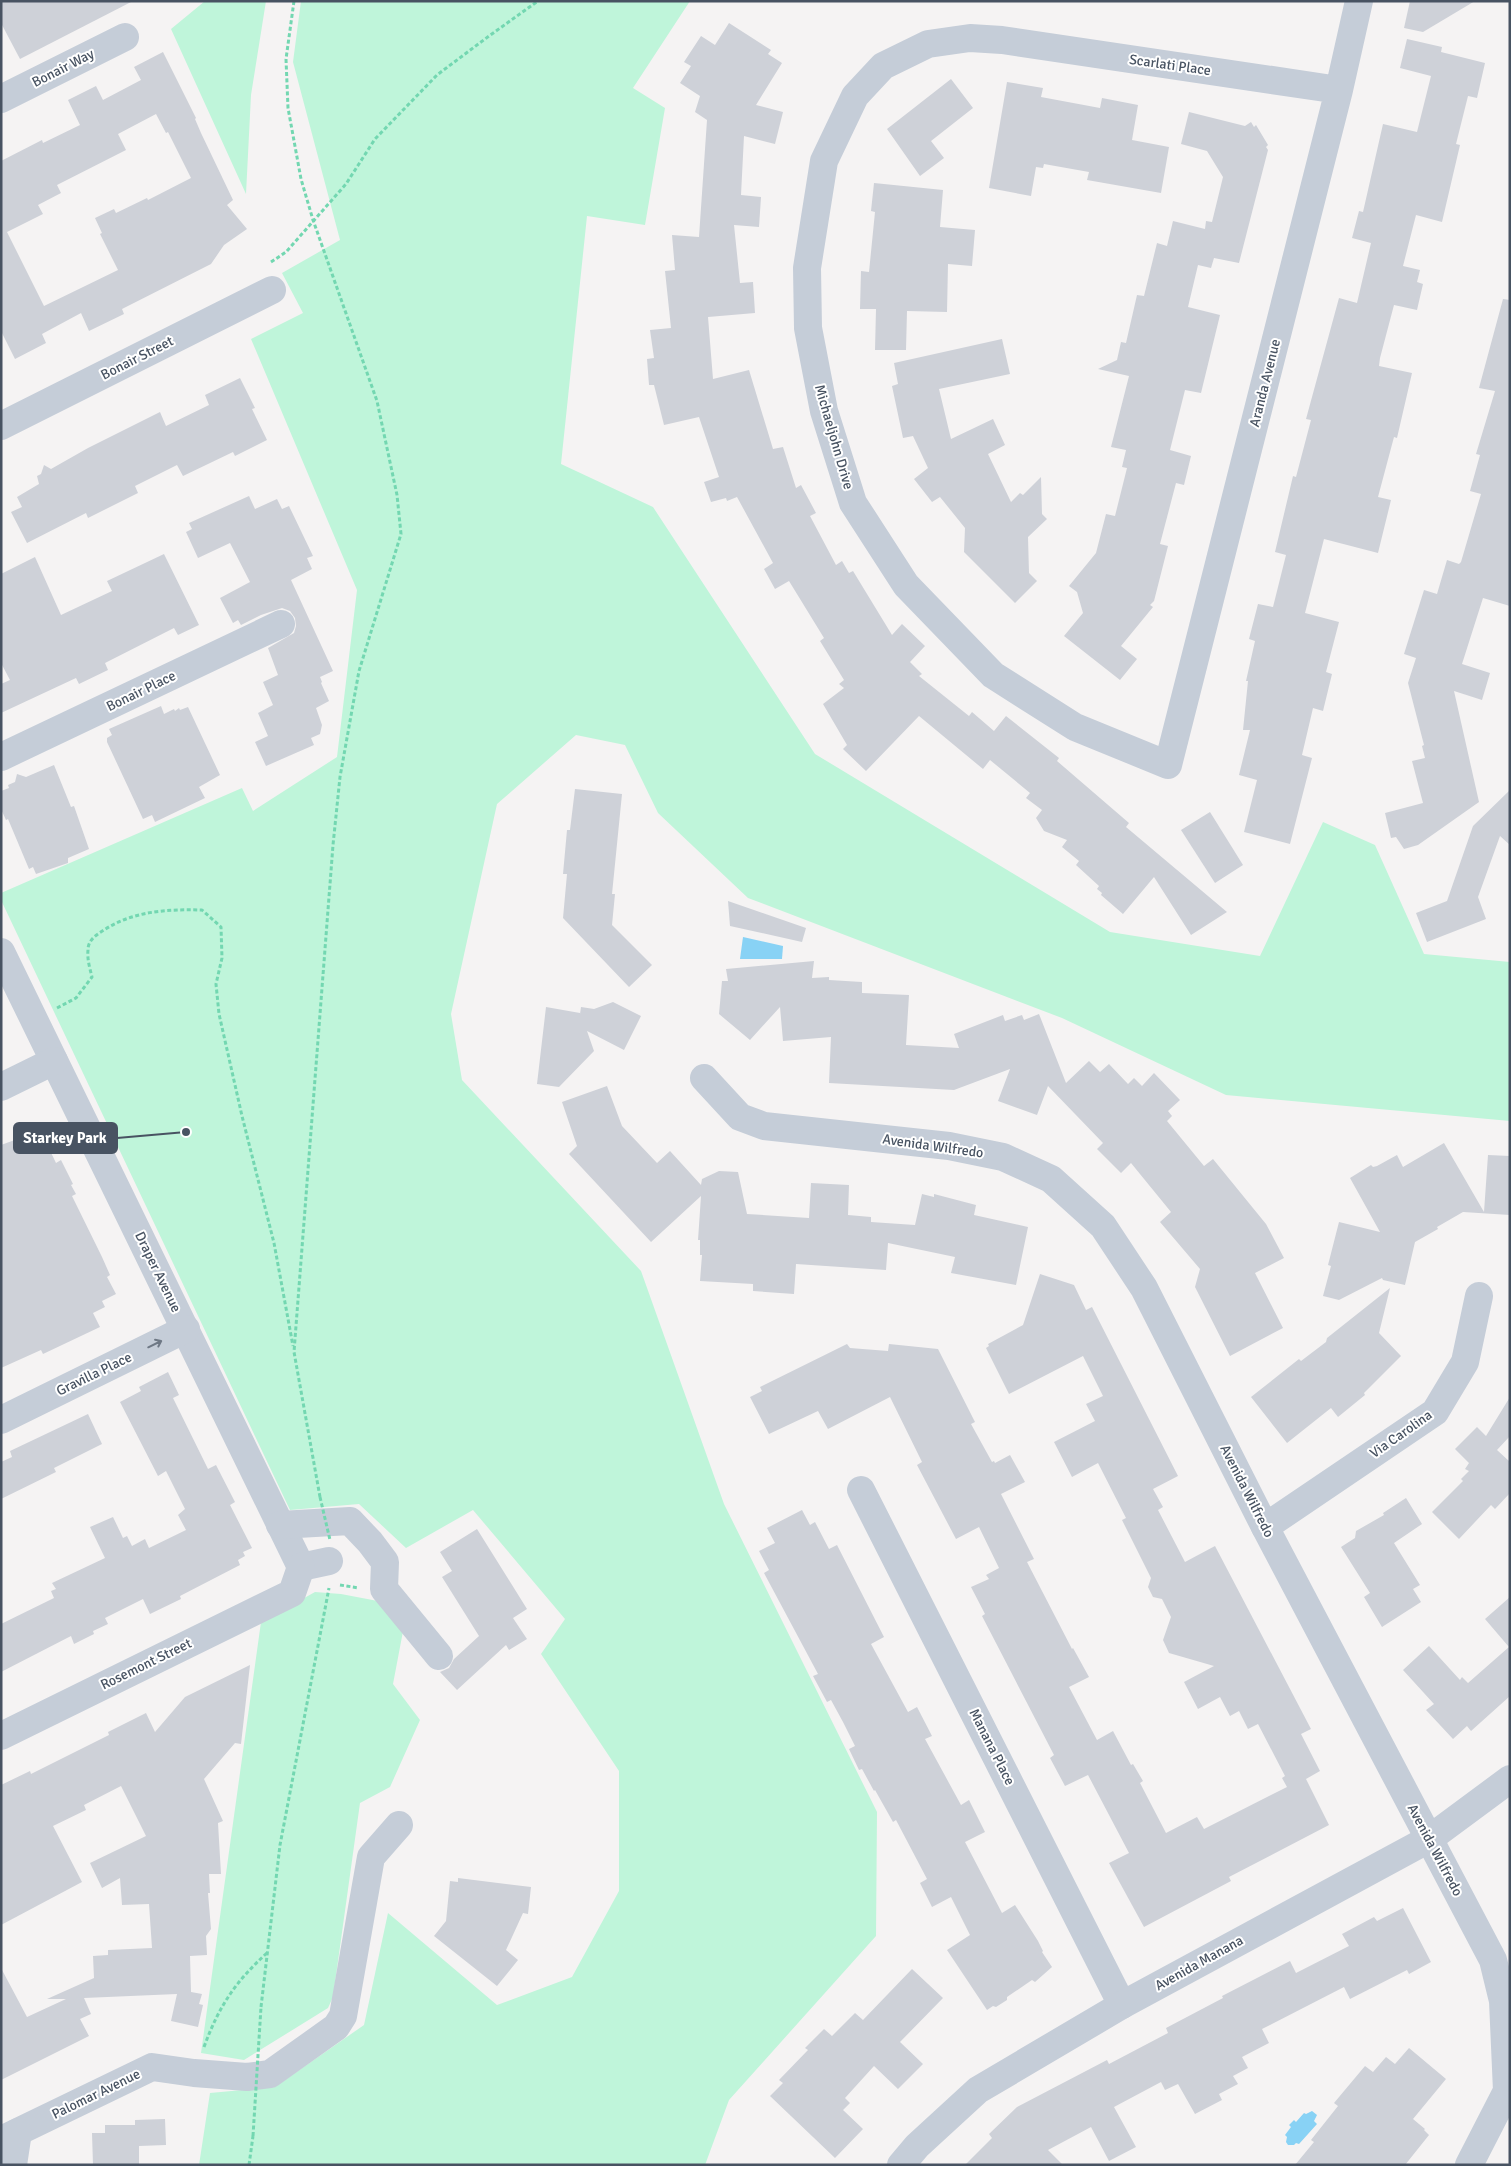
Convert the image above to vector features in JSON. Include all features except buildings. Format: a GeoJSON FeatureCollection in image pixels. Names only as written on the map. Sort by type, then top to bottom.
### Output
{"type":"FeatureCollection","features":[{"type":"Feature","properties":{"kind":"street","name":"Aranda Avenue"},"geometry":{"type":"LineString","coordinates":[[1168,765],[1339,90],[1359,1]]}},
{"type":"Feature","properties":{"kind":"street","name":"Bonair Way"},"geometry":{"type":"LineString","coordinates":[[1,99],[125,37]]}},
{"type":"Feature","properties":{"kind":"street","name":"Michaeljohn Drive"},"geometry":{"type":"LineString","coordinates":[[1002,40],[970,38],[928,44],[883,66],[854,96],[824,161],[808,268],[808,328],[824,412],[853,503],[906,584],[993,675],[1075,727],[1168,765]]}},
{"type":"Feature","properties":{"kind":"street","name":"Scarlati Place"},"geometry":{"type":"LineString","coordinates":[[1002,40],[1339,90]]}},
{"type":"Feature","properties":{"kind":"street","name":"Bonair Street"},"geometry":{"type":"LineString","coordinates":[[1,426],[272,290]]}},
{"type":"Feature","properties":{"kind":"street","name":"Bonair Place"},"geometry":{"type":"LineString","coordinates":[[1,758],[281,624]]}},
{"type":"Feature","properties":{"kind":"street","name":"Draper Avenue"},"geometry":{"type":"LineString","coordinates":[[1,952],[301,1567]]}},
{"type":"Feature","properties":{"kind":"street"},"geometry":{"type":"LineString","coordinates":[[1,1087],[54,1061]]}},
{"type":"Feature","properties":{"kind":"street","name":"Avenida Wilfredo"},"geometry":{"type":"LineString","coordinates":[[704,1078],[740,1117],[764,1126],[949,1146],[1003,1158],[1051,1179],[1103,1226],[1144,1288],[1265,1527],[1493,1960],[1504,2001],[1507,2091],[1470,2165]]}},
{"type":"Feature","properties":{"kind":"street","name":"Via Carolina"},"geometry":{"type":"LineString","coordinates":[[1265,1527],[1435,1412],[1466,1362],[1479,1296]]}},
{"type":"Feature","properties":{"kind":"street","name":"Gravilla Place"},"geometry":{"type":"LineString","coordinates":[[1,1420],[186,1329]]}},
{"type":"Feature","properties":{"kind":"street","name":"Manana Place"},"geometry":{"type":"LineString","coordinates":[[861,1490],[1122,2005]]}},
{"type":"Feature","properties":{"kind":"street"},"geometry":{"type":"LineString","coordinates":[[280,1524],[350,1521],[370,1542],[385,1562],[384,1590],[439,1656]]}},
{"type":"Feature","properties":{"kind":"street"},"geometry":{"type":"LineString","coordinates":[[301,1567],[329,1550]]}},
{"type":"Feature","properties":{"kind":"street","name":"Rosemont Street"},"geometry":{"type":"LineString","coordinates":[[1,1736],[292,1593],[301,1567]]}},
{"type":"Feature","properties":{"kind":"street","name":"Avenida Manana"},"geometry":{"type":"LineString","coordinates":[[901,2165],[917,2146],[978,2090],[1122,2005],[1429,1839],[1510,1779]]}},
{"type":"Feature","properties":{"kind":"street","name":"Palomar Avenue"},"geometry":{"type":"LineString","coordinates":[[10,2136],[152,2067],[194,2073],[247,2077],[270,2074],[336,2027],[343,2016],[371,1858],[399,1825]]}},
{"type":"Feature","properties":{"kind":"street"},"geometry":{"type":"LineString","coordinates":[[10,2136],[13,2165]]}},
{"type":"Feature","properties":{"kind":"path"},"geometry":{"type":"LineString","coordinates":[[294,1],[286,59],[288,108],[301,179],[313,220],[377,401],[397,494],[401,534],[359,671],[340,777],[333,845],[294,1352]]}},
{"type":"Feature","properties":{"kind":"path"},"geometry":{"type":"LineString","coordinates":[[272,290],[261,269],[286,252],[346,184],[375,139],[437,76],[488,36],[538,1]]}},
{"type":"Feature","properties":{"kind":"path"},"geometry":{"type":"LineString","coordinates":[[34,1019],[76,998],[92,977],[88,950],[92,937],[120,920],[151,912],[177,909],[202,910],[221,927],[222,958],[216,984],[219,1014],[274,1243],[329,1550],[328,1600],[280,1845],[261,2007],[253,2136],[249,2165]]}},
{"type":"Feature","properties":{"kind":"path"},"geometry":{"type":"LineString","coordinates":[[194,2073],[215,2016],[244,1974],[268,1952]]}},
{"type":"Feature","properties":{"kind":"green space"},"geometry":{"type":"Polygon","coordinates":[[[205,1],[266,1],[251,95],[246,194],[171,29],[205,1]]]}},
{"type":"Feature","properties":{"kind":"green space"},"geometry":{"type":"Polygon","coordinates":[[[301,1],[690,1],[633,88],[665,108],[645,225],[587,216],[561,464],[653,507],[815,754],[1110,932],[1260,956],[1323,822],[1375,845],[1424,954],[1510,962],[1510,1121],[1226,1095],[1062,1018],[748,898],[658,813],[625,745],[576,735],[497,804],[451,1014],[462,1080],[641,1271],[724,1504],[877,1812],[876,1936],[729,2100],[705,2165],[199,2165],[210,2093],[275,2087],[364,2025],[388,1913],[497,2005],[572,1977],[619,1891],[619,1771],[541,1654],[565,1619],[473,1510],[406,1548],[359,1504],[290,1510],[1,900],[1,893],[242,788],[253,811],[337,757],[357,590],[251,339],[303,313],[282,273],[340,240],[293,62],[301,1]]]}},
{"type":"Feature","properties":{"kind":"green space"},"geometry":{"type":"Polygon","coordinates":[[[315,1592],[341,1594],[383,1602],[404,1626],[393,1684],[420,1720],[390,1787],[360,1803],[333,1997],[328,2008],[244,2060],[201,2053],[261,1622],[315,1592]]]}},
{"type":"Feature","properties":{"kind":"water"},"geometry":{"type":"Polygon","coordinates":[[[743,937],[783,946],[782,959],[740,959],[743,937]]]}},
{"type":"Feature","properties":{"kind":"water"},"geometry":{"type":"Polygon","coordinates":[[[1312,2111],[1317,2115],[1314,2121],[1317,2124],[1299,2144],[1288,2145],[1285,2135],[1291,2127],[1289,2125],[1294,2120],[1296,2122],[1304,2113],[1312,2111]]]}},
{"type":"Feature","properties":{"kind":"place","name":"Starkey Park"},"geometry":{"type":"Point","coordinates":[186,1132]}}]}
